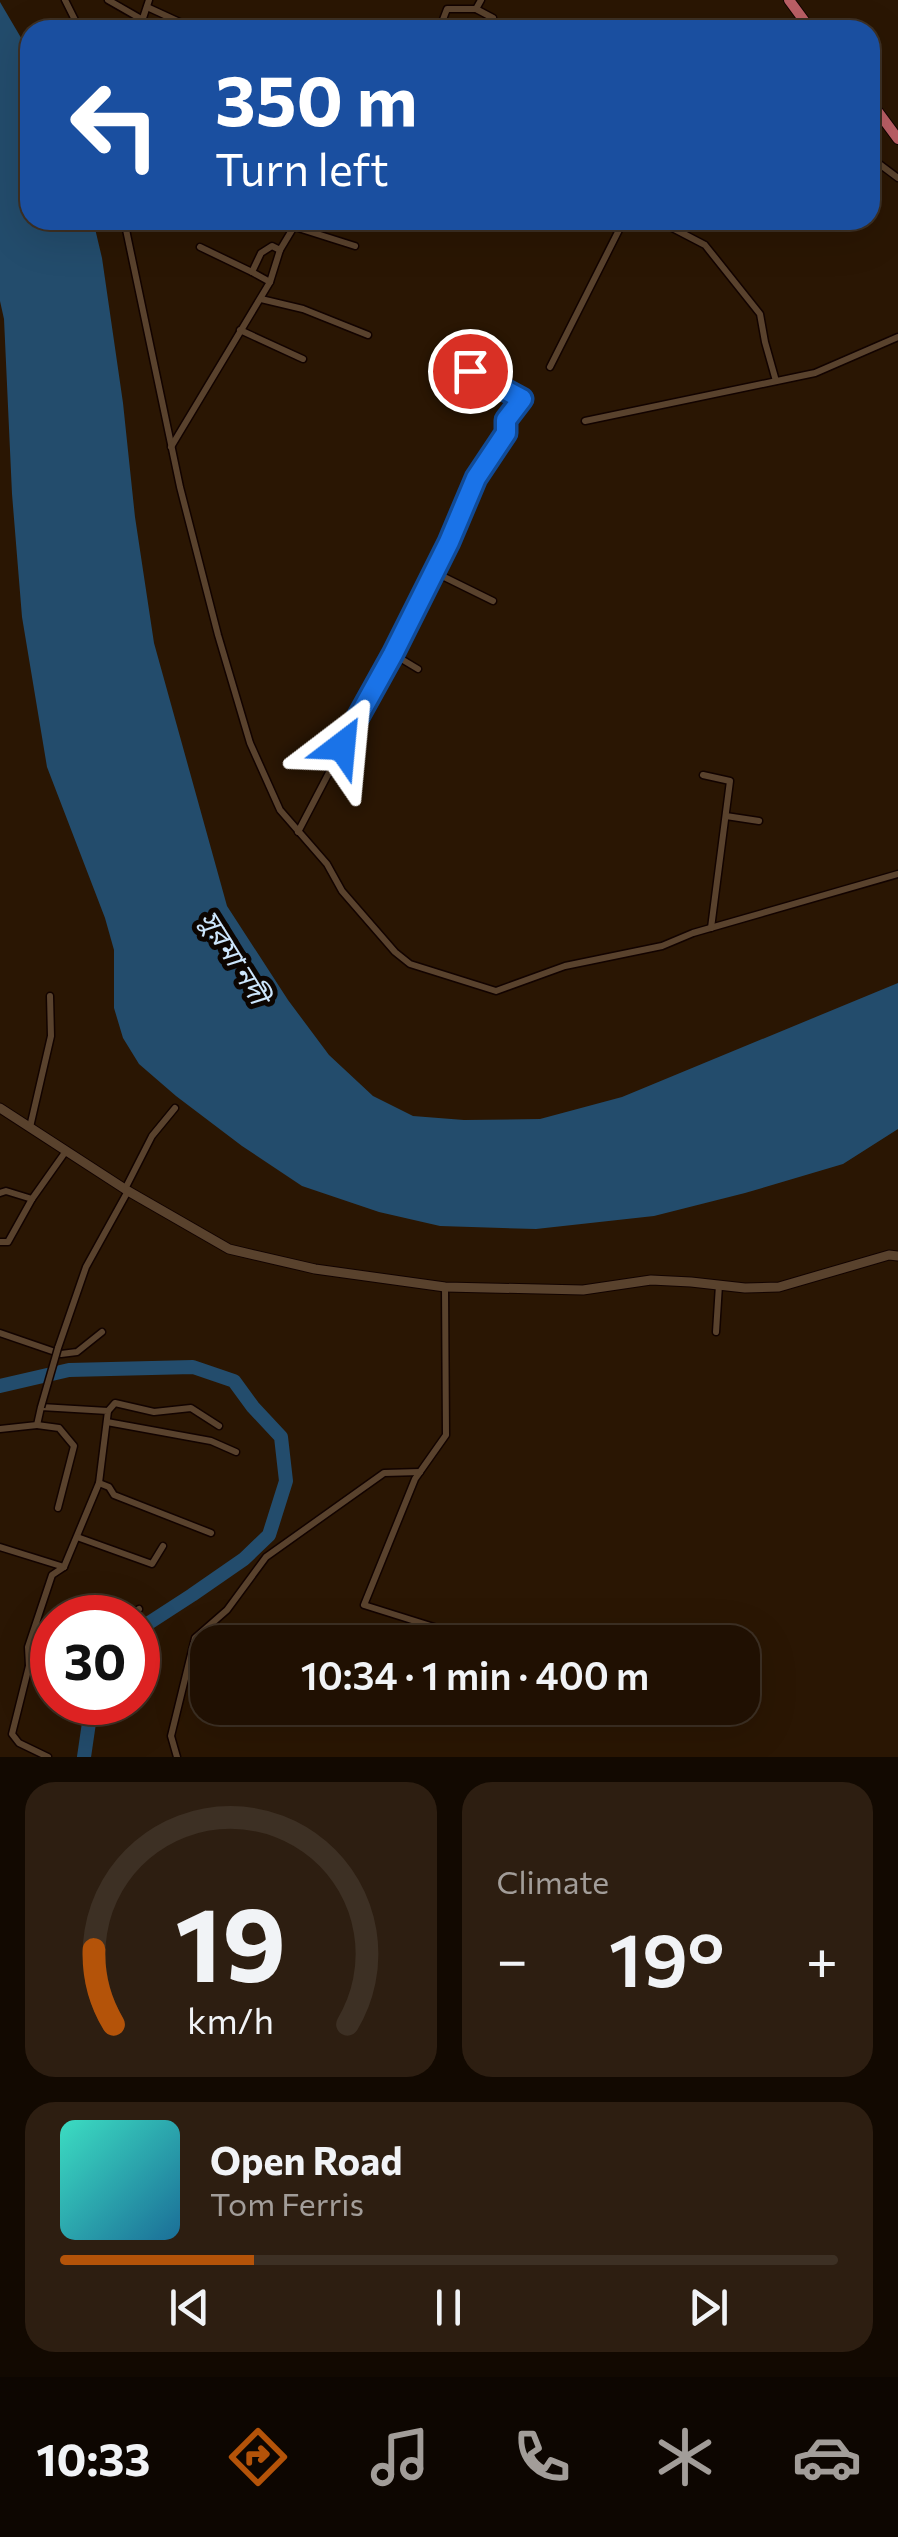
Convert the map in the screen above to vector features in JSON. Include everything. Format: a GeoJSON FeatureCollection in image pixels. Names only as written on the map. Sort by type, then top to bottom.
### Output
{"type":"FeatureCollection","features":[{"type":"Feature","properties":{"kind":"main road"},"geometry":{"type":"LineString","coordinates":[[880,115],[898,139]]}},
{"type":"Feature","properties":{"kind":"main road"},"geometry":{"type":"LineString","coordinates":[[880,124],[898,148]]}},
{"type":"Feature","properties":{"kind":"street"},"geometry":{"type":"LineString","coordinates":[[108,0],[142,20],[148,3],[179,20]]}},
{"type":"Feature","properties":{"kind":"street"},"geometry":{"type":"LineString","coordinates":[[457,0],[462,9]]}},
{"type":"Feature","properties":{"kind":"street"},"geometry":{"type":"LineString","coordinates":[[476,8],[481,0]]}},
{"type":"Feature","properties":{"kind":"street"},"geometry":{"type":"LineString","coordinates":[[443,20],[447,9],[476,8],[493,18]]}},
{"type":"Feature","properties":{"kind":"street"},"geometry":{"type":"LineString","coordinates":[[126,230],[171,448],[250,743],[280,810],[394,952],[410,964],[496,990],[566,966],[662,946],[898,874]]}},
{"type":"Feature","properties":{"kind":"street"},"geometry":{"type":"LineString","coordinates":[[171,448],[261,299],[292,230]]}},
{"type":"Feature","properties":{"kind":"street"},"geometry":{"type":"LineString","coordinates":[[314,230],[356,246]]}},
{"type":"Feature","properties":{"kind":"street"},"geometry":{"type":"LineString","coordinates":[[550,367],[619,230]]}},
{"type":"Feature","properties":{"kind":"street"},"geometry":{"type":"LineString","coordinates":[[676,230],[704,245],[760,314],[776,381]]}},
{"type":"Feature","properties":{"kind":"street"},"geometry":{"type":"LineString","coordinates":[[252,272],[261,253],[272,246],[280,250]]}},
{"type":"Feature","properties":{"kind":"street"},"geometry":{"type":"LineString","coordinates":[[200,247],[270,282]]}},
{"type":"Feature","properties":{"kind":"street"},"geometry":{"type":"LineString","coordinates":[[261,299],[304,309],[368,335]]}},
{"type":"Feature","properties":{"kind":"street"},"geometry":{"type":"LineString","coordinates":[[240,330],[303,359]]}},
{"type":"Feature","properties":{"kind":"street"},"geometry":{"type":"LineString","coordinates":[[585,420],[815,372],[898,336]]}},
{"type":"Feature","properties":{"kind":"street"},"geometry":{"type":"LineString","coordinates":[[298,832],[393,654],[476,478],[506,433],[506,420],[522,399],[470,371]]}},
{"type":"Feature","properties":{"kind":"street"},"geometry":{"type":"LineString","coordinates":[[434,572],[492,601]]}},
{"type":"Feature","properties":{"kind":"street"},"geometry":{"type":"LineString","coordinates":[[393,654],[418,669]]}},
{"type":"Feature","properties":{"kind":"street"},"geometry":{"type":"LineString","coordinates":[[703,775],[730,780],[711,928]]}},
{"type":"Feature","properties":{"kind":"street"},"geometry":{"type":"LineString","coordinates":[[726,816],[759,821]]}},
{"type":"Feature","properties":{"kind":"street"},"geometry":{"type":"LineString","coordinates":[[30,1127],[51,1036],[50,996]]}},
{"type":"Feature","properties":{"kind":"street"},"geometry":{"type":"LineString","coordinates":[[0,1108],[126,1190],[229,1249],[315,1269],[445,1287],[583,1290],[650,1280],[746,1288],[779,1287],[898,1256]]}},
{"type":"Feature","properties":{"kind":"street"},"geometry":{"type":"LineString","coordinates":[[38,1424],[40,1406],[86,1268],[152,1136],[175,1108]]}},
{"type":"Feature","properties":{"kind":"street"},"geometry":{"type":"LineString","coordinates":[[0,1242],[8,1242],[66,1151]]}},
{"type":"Feature","properties":{"kind":"street"},"geometry":{"type":"LineString","coordinates":[[0,1193],[32,1199]]}},
{"type":"Feature","properties":{"kind":"street"},"geometry":{"type":"LineString","coordinates":[[716,1332],[719,1285]]}},
{"type":"Feature","properties":{"kind":"street"},"geometry":{"type":"LineString","coordinates":[[426,1625],[364,1606],[415,1479],[446,1434],[445,1287]]}},
{"type":"Feature","properties":{"kind":"street"},"geometry":{"type":"LineString","coordinates":[[0,1333],[61,1354],[77,1352],[102,1332]]}},
{"type":"Feature","properties":{"kind":"street"},"geometry":{"type":"LineString","coordinates":[[45,1595],[52,1575],[64,1567],[99,1483],[108,1411],[115,1402],[154,1412],[191,1408],[219,1426]]}},
{"type":"Feature","properties":{"kind":"street"},"geometry":{"type":"LineString","coordinates":[[40,1406],[108,1411]]}},
{"type":"Feature","properties":{"kind":"street"},"geometry":{"type":"LineString","coordinates":[[106,1422],[211,1440],[236,1452]]}},
{"type":"Feature","properties":{"kind":"street"},"geometry":{"type":"LineString","coordinates":[[0,1429],[38,1424],[59,1428],[74,1446],[58,1508]]}},
{"type":"Feature","properties":{"kind":"street"},"geometry":{"type":"LineString","coordinates":[[176,1757],[170,1736],[195,1638],[227,1610],[266,1557],[384,1473],[420,1472]]}},
{"type":"Feature","properties":{"kind":"street"},"geometry":{"type":"LineString","coordinates":[[99,1483],[109,1487],[114,1495],[211,1533]]}},
{"type":"Feature","properties":{"kind":"street"},"geometry":{"type":"LineString","coordinates":[[77,1538],[152,1564],[163,1546]]}},
{"type":"Feature","properties":{"kind":"street"},"geometry":{"type":"LineString","coordinates":[[0,1547],[64,1567]]}},
{"type":"Feature","properties":{"kind":"street"},"geometry":{"type":"LineString","coordinates":[[30,1641],[29,1666],[12,1734],[18,1744],[48,1757]]}},
{"type":"Feature","properties":{"kind":"water","name":"সুরমা নদী"},"geometry":{"type":"Polygon","coordinates":[[[0,2],[20,36],[20,230],[95,230],[123,403],[154,643],[227,906],[329,1055],[373,1096],[413,1116],[540,1119],[622,1097],[898,983],[898,1129],[843,1164],[654,1216],[536,1229],[440,1226],[379,1212],[302,1186],[242,1146],[139,1064],[123,1038],[114,1008],[114,950],[105,918],[47,767],[22,617],[0,301],[0,2]]]}},
{"type":"Feature","properties":{"kind":"waterway"},"geometry":{"type":"LineString","coordinates":[[0,1386],[69,1370],[193,1367],[234,1381],[281,1437],[286,1481],[269,1535],[244,1559],[160,1616]]}},
{"type":"Feature","properties":{"kind":"waterway"},"geometry":{"type":"LineString","coordinates":[[84,1757],[89,1725]]}},
{"type":"Feature","properties":{"kind":"route"},"geometry":{"type":"LineString","coordinates":[[342,746],[393,654],[476,478],[506,433],[506,420],[522,399],[470,371]]}}]}
